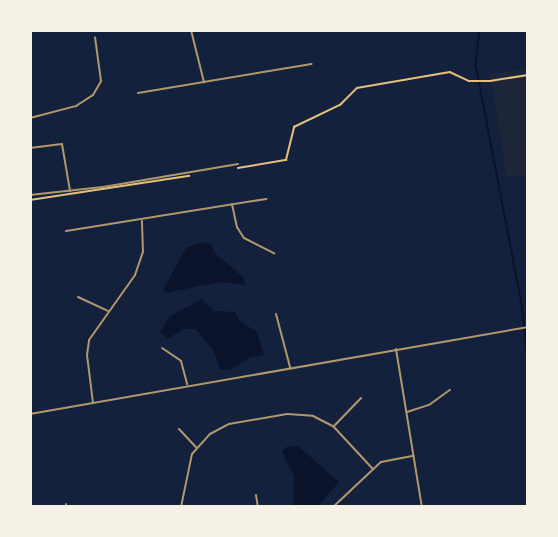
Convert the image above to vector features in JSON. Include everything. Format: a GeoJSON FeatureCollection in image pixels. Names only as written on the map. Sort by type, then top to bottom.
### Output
{"type":"FeatureCollection","features":[{"type":"Feature","properties":{"kind":"street"},"geometry":{"type":"LineString","coordinates":[[191,30],[204,82]]}},
{"type":"Feature","properties":{"kind":"street"},"geometry":{"type":"LineString","coordinates":[[30,117],[76,106],[93,95],[101,81],[95,37]]}},
{"type":"Feature","properties":{"kind":"street"},"geometry":{"type":"LineString","coordinates":[[138,93],[312,64]]}},
{"type":"Feature","properties":{"kind":"street"},"geometry":{"type":"LineString","coordinates":[[30,148],[62,144],[70,191]]}},
{"type":"Feature","properties":{"kind":"street"},"geometry":{"type":"LineString","coordinates":[[30,195],[70,191],[238,164]]}},
{"type":"Feature","properties":{"kind":"street"},"geometry":{"type":"LineString","coordinates":[[66,231],[142,221],[266,199]]}},
{"type":"Feature","properties":{"kind":"street"},"geometry":{"type":"LineString","coordinates":[[232,204],[237,227],[244,238],[274,253]]}},
{"type":"Feature","properties":{"kind":"street"},"geometry":{"type":"LineString","coordinates":[[93,403],[88,347],[108,311],[139,266],[143,245],[142,221]]}},
{"type":"Feature","properties":{"kind":"street"},"geometry":{"type":"LineString","coordinates":[[78,297],[108,311]]}},
{"type":"Feature","properties":{"kind":"street"},"geometry":{"type":"LineString","coordinates":[[276,314],[290,368]]}},
{"type":"Feature","properties":{"kind":"street"},"geometry":{"type":"LineString","coordinates":[[30,414],[187,384],[528,327]]}},
{"type":"Feature","properties":{"kind":"street"},"geometry":{"type":"LineString","coordinates":[[162,348],[181,361],[187,384]]}},
{"type":"Feature","properties":{"kind":"street"},"geometry":{"type":"LineString","coordinates":[[396,349],[422,507]]}},
{"type":"Feature","properties":{"kind":"street"},"geometry":{"type":"LineString","coordinates":[[407,412],[429,405],[450,390]]}},
{"type":"Feature","properties":{"kind":"street"},"geometry":{"type":"LineString","coordinates":[[333,426],[361,398]]}},
{"type":"Feature","properties":{"kind":"street"},"geometry":{"type":"LineString","coordinates":[[181,507],[186,470],[196,447],[224,426],[287,414],[314,416],[333,426],[373,469]]}},
{"type":"Feature","properties":{"kind":"street"},"geometry":{"type":"LineString","coordinates":[[179,429],[196,447]]}},
{"type":"Feature","properties":{"kind":"street"},"geometry":{"type":"LineString","coordinates":[[333,507],[373,469],[386,460],[414,456]]}},
{"type":"Feature","properties":{"kind":"street"},"geometry":{"type":"LineString","coordinates":[[256,495],[258,507]]}},
{"type":"Feature","properties":{"kind":"path"},"geometry":{"type":"LineString","coordinates":[[339,106],[357,88],[450,72],[470,81],[490,81],[528,75]]}},
{"type":"Feature","properties":{"kind":"shaded area"},"geometry":{"type":"Polygon","coordinates":[[[528,68],[528,175],[507,178],[490,74],[528,68]]]}},
{"type":"Feature","properties":{"kind":"shaded area"},"geometry":{"type":"Polygon","coordinates":[[[202,242],[212,245],[215,253],[244,278],[245,285],[220,282],[165,293],[164,288],[186,248],[202,242]]]}},
{"type":"Feature","properties":{"kind":"shaded area"},"geometry":{"type":"Polygon","coordinates":[[[202,299],[214,311],[235,312],[240,321],[257,332],[264,355],[249,358],[230,370],[220,369],[213,350],[196,329],[183,329],[168,339],[160,332],[170,316],[202,299]]]}},
{"type":"Feature","properties":{"kind":"shaded area"},"geometry":{"type":"Polygon","coordinates":[[[298,446],[339,482],[317,507],[293,507],[294,476],[282,452],[286,447],[298,446]]]}},
{"type":"Feature","properties":{"kind":"waterway"},"geometry":{"type":"LineString","coordinates":[[30,34],[32,30]]}},
{"type":"Feature","properties":{"kind":"waterway"},"geometry":{"type":"LineString","coordinates":[[480,30],[476,65],[522,304],[528,359]]}}]}
